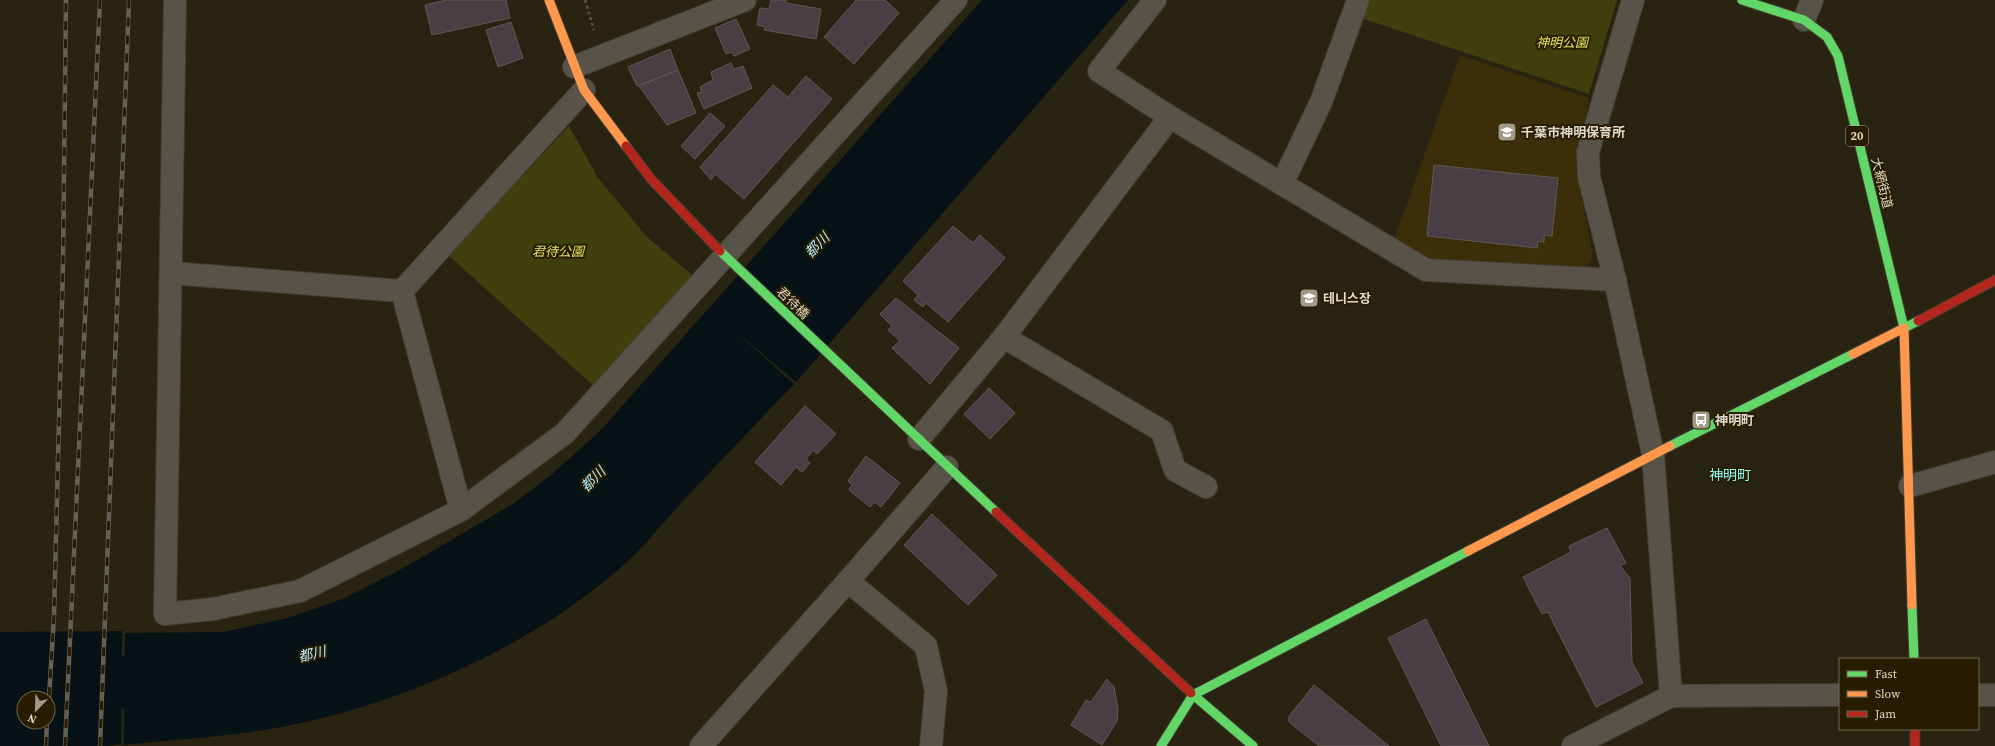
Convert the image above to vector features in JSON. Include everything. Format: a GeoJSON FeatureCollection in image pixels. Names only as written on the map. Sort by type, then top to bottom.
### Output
{"type":"FeatureCollection","features":[{"type":"Feature","properties":{"kind":"street"},"geometry":{"type":"LineString","coordinates":[[175,0],[165,614],[213,609],[300,591],[461,510],[565,433],[726,257],[956,0]]}},
{"type":"Feature","properties":{"kind":"street","name":"君待橋"},"geometry":{"type":"LineString","coordinates":[[549,0],[574,68],[584,90],[651,179],[726,257],[947,467],[1193,695],[1253,746]]}},
{"type":"Feature","properties":{"kind":"street"},"geometry":{"type":"LineString","coordinates":[[574,68],[745,0]]}},
{"type":"Feature","properties":{"kind":"street"},"geometry":{"type":"LineString","coordinates":[[1155,0],[1099,71],[1170,117],[1426,270],[1615,280]]}},
{"type":"Feature","properties":{"kind":"street"},"geometry":{"type":"LineString","coordinates":[[1282,184],[1321,102],[1358,0]]}},
{"type":"Feature","properties":{"kind":"street"},"geometry":{"type":"LineString","coordinates":[[1633,0],[1588,152],[1589,177],[1615,280],[1653,454],[1671,696]]}},
{"type":"Feature","properties":{"kind":"street","name":"大網街道"},"geometry":{"type":"LineString","coordinates":[[1742,0],[1808,10],[1838,56],[1904,328],[1910,486],[1914,658]]}},
{"type":"Feature","properties":{"kind":"street"},"geometry":{"type":"LineString","coordinates":[[402,291],[584,90]]}},
{"type":"Feature","properties":{"kind":"street"},"geometry":{"type":"LineString","coordinates":[[919,440],[1004,337],[1170,117]]}},
{"type":"Feature","properties":{"kind":"street"},"geometry":{"type":"LineString","coordinates":[[171,273],[402,291]]}},
{"type":"Feature","properties":{"kind":"street"},"geometry":{"type":"LineString","coordinates":[[1161,746],[1193,695],[1653,454],[1904,328],[1995,280]]}},
{"type":"Feature","properties":{"kind":"street"},"geometry":{"type":"LineString","coordinates":[[402,291],[461,510]]}},
{"type":"Feature","properties":{"kind":"street"},"geometry":{"type":"LineString","coordinates":[[1004,337],[1162,431],[1175,470],[1206,486]]}},
{"type":"Feature","properties":{"kind":"street"},"geometry":{"type":"LineString","coordinates":[[1910,486],[1995,462]]}},
{"type":"Feature","properties":{"kind":"street"},"geometry":{"type":"LineString","coordinates":[[701,746],[947,467]]}},
{"type":"Feature","properties":{"kind":"street"},"geometry":{"type":"LineString","coordinates":[[848,581],[926,646],[936,691],[931,746]]}},
{"type":"Feature","properties":{"kind":"street"},"geometry":{"type":"LineString","coordinates":[[1572,746],[1671,696],[1839,695]]}},
{"type":"Feature","properties":{"kind":"street"},"geometry":{"type":"LineString","coordinates":[[1979,695],[1995,695]]}},
{"type":"Feature","properties":{"kind":"street"},"geometry":{"type":"LineString","coordinates":[[1915,730],[1915,746]]}},
{"type":"Feature","properties":{"kind":"path"},"geometry":{"type":"LineString","coordinates":[[585,0],[596,35]]}},
{"type":"Feature","properties":{"kind":"shaded area","name":"千葉市神明保育所"},"geometry":{"type":"Polygon","coordinates":[[[1460,55],[1589,98],[1576,165],[1593,257],[1583,272],[1424,259],[1393,243],[1460,55]]]}},
{"type":"Feature","properties":{"kind":"green space","name":"神明公園"},"geometry":{"type":"Polygon","coordinates":[[[1368,0],[1617,0],[1589,94],[1361,18],[1368,0]]]}},
{"type":"Feature","properties":{"kind":"green space","name":"君待公園"},"geometry":{"type":"Polygon","coordinates":[[[569,126],[598,178],[647,237],[692,275],[595,387],[448,255],[569,126]]]}},
{"type":"Feature","properties":{"kind":"water"},"geometry":{"type":"Polygon","coordinates":[[[982,0],[1128,0],[796,382],[733,329],[794,384],[631,558],[592,591],[549,621],[503,648],[454,672],[403,693],[352,710],[301,723],[235,734],[124,745],[125,633],[223,632],[288,618],[345,598],[405,567],[513,504],[551,475],[600,431],[982,0]]]}},
{"type":"Feature","properties":{"kind":"water"},"geometry":{"type":"Polygon","coordinates":[[[122,631],[121,744],[109,746],[0,746],[0,632],[122,631]]]}},
{"type":"Feature","properties":{"kind":"building"},"geometry":{"type":"Polygon","coordinates":[[[446,0],[506,0],[510,18],[432,35],[425,5],[446,0]]]}},
{"type":"Feature","properties":{"kind":"building"},"geometry":{"type":"Polygon","coordinates":[[[771,0],[786,0],[786,3],[821,9],[816,39],[764,30],[765,27],[757,25],[760,8],[769,9],[771,0]]]}},
{"type":"Feature","properties":{"kind":"building"},"geometry":{"type":"Polygon","coordinates":[[[856,0],[885,0],[899,13],[854,64],[824,37],[856,0]]]}},
{"type":"Feature","properties":{"kind":"building"},"geometry":{"type":"Polygon","coordinates":[[[736,19],[750,49],[734,56],[732,52],[726,54],[715,28],[736,19]]]}},
{"type":"Feature","properties":{"kind":"building"},"geometry":{"type":"Polygon","coordinates":[[[511,22],[523,58],[498,67],[486,30],[511,22]]]}},
{"type":"Feature","properties":{"kind":"building"},"geometry":{"type":"Polygon","coordinates":[[[670,49],[678,70],[637,86],[628,67],[670,49]]]}},
{"type":"Feature","properties":{"kind":"building"},"geometry":{"type":"Polygon","coordinates":[[[731,63],[734,69],[743,66],[752,88],[704,109],[697,93],[702,92],[700,87],[713,80],[711,72],[731,63]]]}},
{"type":"Feature","properties":{"kind":"building"},"geometry":{"type":"Polygon","coordinates":[[[678,70],[696,113],[667,125],[639,86],[678,70]]]}},
{"type":"Feature","properties":{"kind":"building"},"geometry":{"type":"Polygon","coordinates":[[[806,76],[832,99],[744,199],[715,174],[711,180],[700,167],[773,85],[788,97],[806,76]]]}},
{"type":"Feature","properties":{"kind":"building"},"geometry":{"type":"Polygon","coordinates":[[[710,113],[725,126],[695,159],[681,146],[710,113]]]}},
{"type":"Feature","properties":{"kind":"building"},"geometry":{"type":"Polygon","coordinates":[[[1434,165],[1558,178],[1552,236],[1544,235],[1544,242],[1538,241],[1537,248],[1427,236],[1434,165]]]}},
{"type":"Feature","properties":{"kind":"building"},"geometry":{"type":"Polygon","coordinates":[[[953,226],[973,243],[980,235],[1005,258],[948,322],[926,303],[923,307],[914,300],[918,295],[903,281],[953,226]]]}},
{"type":"Feature","properties":{"kind":"building"},"geometry":{"type":"Polygon","coordinates":[[[896,298],[959,348],[930,384],[892,348],[900,341],[888,330],[892,326],[880,314],[896,298]]]}},
{"type":"Feature","properties":{"kind":"building"},"geometry":{"type":"Polygon","coordinates":[[[989,388],[1015,413],[990,439],[964,414],[989,388]]]}},
{"type":"Feature","properties":{"kind":"building"},"geometry":{"type":"Polygon","coordinates":[[[805,406],[836,434],[817,454],[813,450],[806,459],[810,463],[802,472],[796,467],[781,485],[755,462],[805,406]]]}},
{"type":"Feature","properties":{"kind":"building"},"geometry":{"type":"Polygon","coordinates":[[[866,456],[900,483],[881,507],[875,502],[870,507],[849,490],[852,485],[848,481],[866,456]]]}},
{"type":"Feature","properties":{"kind":"building"},"geometry":{"type":"Polygon","coordinates":[[[932,514],[997,575],[968,605],[904,545],[932,514]]]}},
{"type":"Feature","properties":{"kind":"building"},"geometry":{"type":"Polygon","coordinates":[[[1607,528],[1626,563],[1620,566],[1630,578],[1632,662],[1643,683],[1596,707],[1548,612],[1542,614],[1523,577],[1571,552],[1569,546],[1607,528]]]}},
{"type":"Feature","properties":{"kind":"building"},"geometry":{"type":"Polygon","coordinates":[[[1426,619],[1489,746],[1441,746],[1388,638],[1426,619]]]}},
{"type":"Feature","properties":{"kind":"building"},"geometry":{"type":"Polygon","coordinates":[[[1107,679],[1114,687],[1118,709],[1117,721],[1102,745],[1071,725],[1086,700],[1091,702],[1107,679]]]}},
{"type":"Feature","properties":{"kind":"building"},"geometry":{"type":"Polygon","coordinates":[[[1314,685],[1389,746],[1319,746],[1289,722],[1289,716],[1314,685]]]}},
{"type":"Feature","properties":{"kind":"waterway","name":"都川"},"geometry":{"type":"LineString","coordinates":[[0,690],[196,678]]}},
{"type":"Feature","properties":{"kind":"railway"},"geometry":{"type":"LineString","coordinates":[[49,690],[54,616],[63,265],[66,0]]}},
{"type":"Feature","properties":{"kind":"railway"},"geometry":{"type":"LineString","coordinates":[[65,746],[100,0]]}},
{"type":"Feature","properties":{"kind":"railway"},"geometry":{"type":"LineString","coordinates":[[100,746],[129,0]]}},
{"type":"Feature","properties":{"kind":"railway"},"geometry":{"type":"LineString","coordinates":[[46,746],[47,730]]}},
{"type":"Feature","properties":{"kind":"traffic: fast"},"geometry":{"type":"LineString","coordinates":[[1742,0],[1804,20],[1827,37],[1838,56],[1904,328],[1918,321]]}},
{"type":"Feature","properties":{"kind":"traffic: fast"},"geometry":{"type":"LineString","coordinates":[[720,251],[996,512]]}},
{"type":"Feature","properties":{"kind":"traffic: fast"},"geometry":{"type":"LineString","coordinates":[[1670,446],[1853,354]]}},
{"type":"Feature","properties":{"kind":"traffic: fast"},"geometry":{"type":"LineString","coordinates":[[1161,746],[1193,695],[1468,551]]}},
{"type":"Feature","properties":{"kind":"traffic: fast"},"geometry":{"type":"LineString","coordinates":[[1912,605],[1914,658]]}},
{"type":"Feature","properties":{"kind":"traffic: fast"},"geometry":{"type":"LineString","coordinates":[[1191,693],[1253,746]]}},
{"type":"Feature","properties":{"kind":"traffic: slow"},"geometry":{"type":"LineString","coordinates":[[549,0],[584,90],[626,146]]}},
{"type":"Feature","properties":{"kind":"traffic: slow"},"geometry":{"type":"LineString","coordinates":[[1853,354],[1904,328],[1912,605]]}},
{"type":"Feature","properties":{"kind":"traffic: slow"},"geometry":{"type":"LineString","coordinates":[[1468,551],[1670,446]]}},
{"type":"Feature","properties":{"kind":"traffic: jam"},"geometry":{"type":"LineString","coordinates":[[626,146],[651,179],[720,251]]}},
{"type":"Feature","properties":{"kind":"traffic: jam"},"geometry":{"type":"LineString","coordinates":[[1918,321],[1995,280]]}},
{"type":"Feature","properties":{"kind":"traffic: jam"},"geometry":{"type":"LineString","coordinates":[[996,512],[1191,693]]}},
{"type":"Feature","properties":{"kind":"traffic: jam"},"geometry":{"type":"LineString","coordinates":[[1915,730],[1915,746]]}},
{"type":"Feature","properties":{"kind":"place","name":"千葉市神明保育所"},"geometry":{"type":"Point","coordinates":[1507,132]}},
{"type":"Feature","properties":{"kind":"place","name":"테니스장"},"geometry":{"type":"Point","coordinates":[1309,298]}},
{"type":"Feature","properties":{"kind":"place","name":"神明町"},"geometry":{"type":"Point","coordinates":[1701,420]}},
{"type":"Feature","properties":{"kind":"district","name":"神明町"},"geometry":{"type":"Point","coordinates":[1730,475]}}]}
